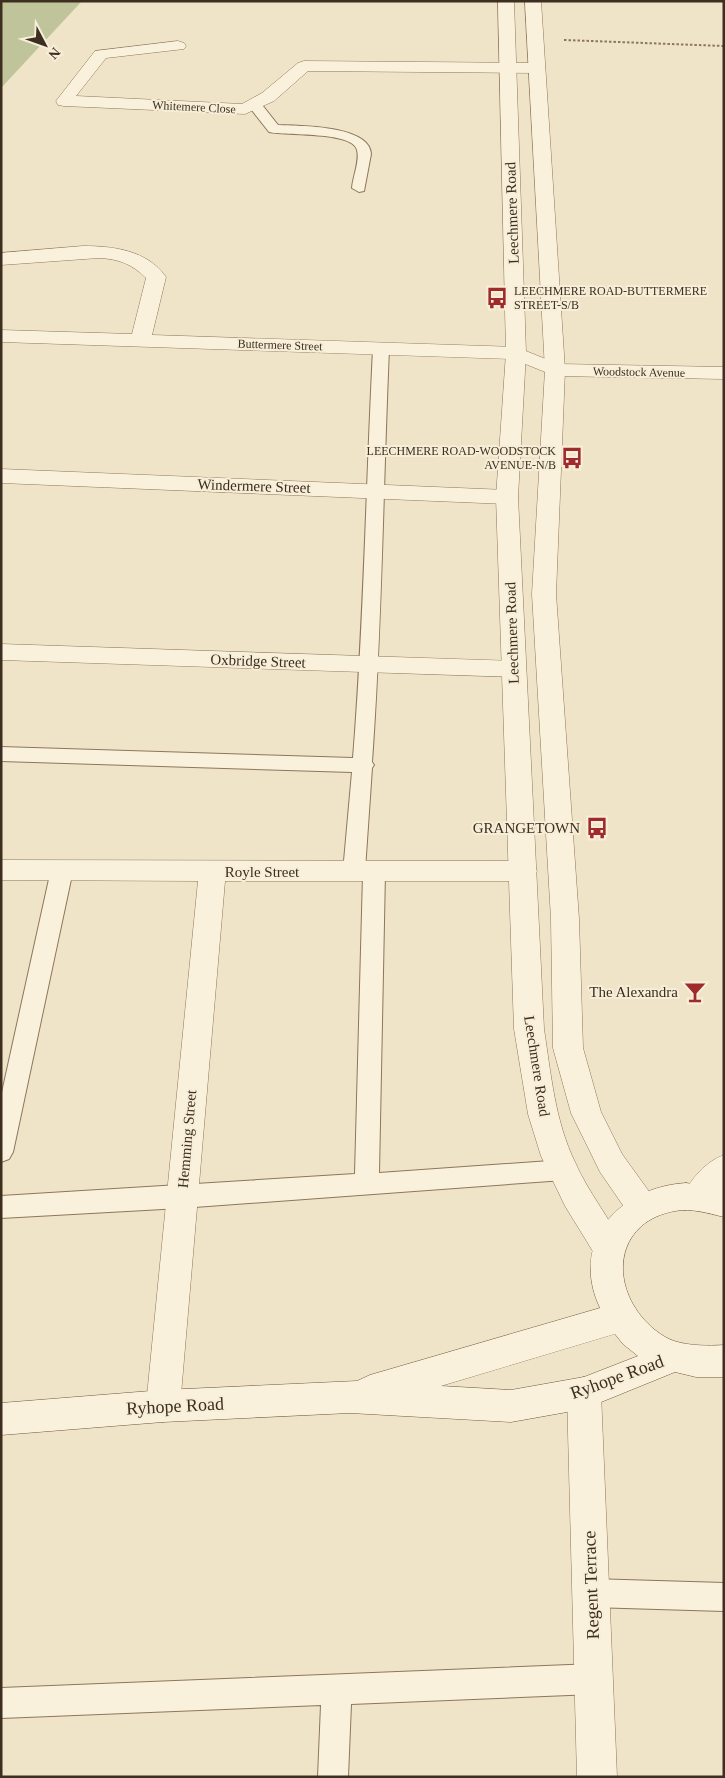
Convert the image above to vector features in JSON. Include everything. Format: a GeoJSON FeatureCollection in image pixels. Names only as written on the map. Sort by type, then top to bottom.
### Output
{"type":"FeatureCollection","features":[{"type":"Feature","properties":{"kind":"street","name":"Leechmere Road"},"geometry":{"type":"LineString","coordinates":[[506,1],[516,353],[507,497],[529,1029],[540,1097],[551,1143],[576,1196],[608,1248]]}},
{"type":"Feature","properties":{"kind":"street"},"geometry":{"type":"LineString","coordinates":[[533,1],[555,370],[544,594],[565,919],[568,1048],[586,1113],[611,1163],[642,1208]]}},
{"type":"Feature","properties":{"kind":"street","name":"Whitemere Close"},"geometry":{"type":"LineString","coordinates":[[178,46],[100,54],[64,101],[245,109],[268,97],[304,66],[537,68]]}},
{"type":"Feature","properties":{"kind":"street"},"geometry":{"type":"LineString","coordinates":[[1,259],[101,253],[128,256],[145,265],[156,277],[140,340]]}},
{"type":"Feature","properties":{"kind":"street","name":"Buttermere Street"},"geometry":{"type":"LineString","coordinates":[[1,336],[516,353],[555,370]]}},
{"type":"Feature","properties":{"kind":"street","name":"Woodstock Avenue"},"geometry":{"type":"LineString","coordinates":[[555,370],[724,373]]}},
{"type":"Feature","properties":{"kind":"street","name":"Windermere Street"},"geometry":{"type":"LineString","coordinates":[[1,476],[507,497]]}},
{"type":"Feature","properties":{"kind":"street","name":"Oxbridge Street"},"geometry":{"type":"LineString","coordinates":[[1,652],[514,669]]}},
{"type":"Feature","properties":{"kind":"street","name":"Royle Street"},"geometry":{"type":"LineString","coordinates":[[1,870],[523,872]]}},
{"type":"Feature","properties":{"kind":"street","name":"Hemming Street"},"geometry":{"type":"LineString","coordinates":[[163,1406],[212,872]]}},
{"type":"Feature","properties":{"kind":"street"},"geometry":{"type":"LineString","coordinates":[[711,1200],[724,1168]]}},
{"type":"Feature","properties":{"kind":"street","name":"Ryhope Road"},"geometry":{"type":"LineString","coordinates":[[711,1200],[668,1198],[642,1208],[620,1224],[608,1248],[605,1271],[609,1295],[621,1318],[635,1334],[654,1348],[674,1357],[702,1362],[724,1361]]}},
{"type":"Feature","properties":{"kind":"street","name":"Ryhope Road"},"geometry":{"type":"LineString","coordinates":[[350,1397],[621,1318]]}},
{"type":"Feature","properties":{"kind":"street","name":"Ryhope Road"},"geometry":{"type":"LineString","coordinates":[[1,1419],[163,1406],[350,1397],[511,1406],[584,1393],[674,1357]]}},
{"type":"Feature","properties":{"kind":"street","name":"Regent Terrace"},"geometry":{"type":"LineString","coordinates":[[584,1393],[597,1777]]}},
{"type":"Feature","properties":{"kind":"lane"},"geometry":{"type":"LineString","coordinates":[[254,104],[274,129],[335,134],[352,137],[361,142],[364,148],[358,188]]}},
{"type":"Feature","properties":{"kind":"lane"},"geometry":{"type":"LineString","coordinates":[[367,1183],[364,765],[370,664],[374,491],[381,349]]}},
{"type":"Feature","properties":{"kind":"lane"},"geometry":{"type":"LineString","coordinates":[[1,754],[364,765]]}},
{"type":"Feature","properties":{"kind":"lane"},"geometry":{"type":"LineString","coordinates":[[1,1152],[62,870]]}},
{"type":"Feature","properties":{"kind":"lane"},"geometry":{"type":"LineString","coordinates":[[1,1207],[181,1197],[564,1170]]}},
{"type":"Feature","properties":{"kind":"lane"},"geometry":{"type":"LineString","coordinates":[[591,1593],[724,1597]]}},
{"type":"Feature","properties":{"kind":"lane"},"geometry":{"type":"LineString","coordinates":[[1,1703],[594,1679]]}},
{"type":"Feature","properties":{"kind":"lane"},"geometry":{"type":"LineString","coordinates":[[333,1777],[337,1690]]}},
{"type":"Feature","properties":{"kind":"path"},"geometry":{"type":"LineString","coordinates":[[535,39],[724,46]]}},
{"type":"Feature","properties":{"kind":"green space"},"geometry":{"type":"Polygon","coordinates":[[[1,1],[82,1],[1,88],[1,1]]]}},
{"type":"Feature","properties":{"kind":"place","name":"LEECHMERE ROAD-BUTTERMERE STREET-S/B"},"geometry":{"type":"Point","coordinates":[497,298]}},
{"type":"Feature","properties":{"kind":"place","name":"LEECHMERE ROAD-WOODSTOCK AVENUE-N/B"},"geometry":{"type":"Point","coordinates":[572,458]}},
{"type":"Feature","properties":{"kind":"place","name":"GRANGETOWN"},"geometry":{"type":"Point","coordinates":[597,828]}},
{"type":"Feature","properties":{"kind":"place","name":"The Alexandra"},"geometry":{"type":"Point","coordinates":[695,992]}}]}
